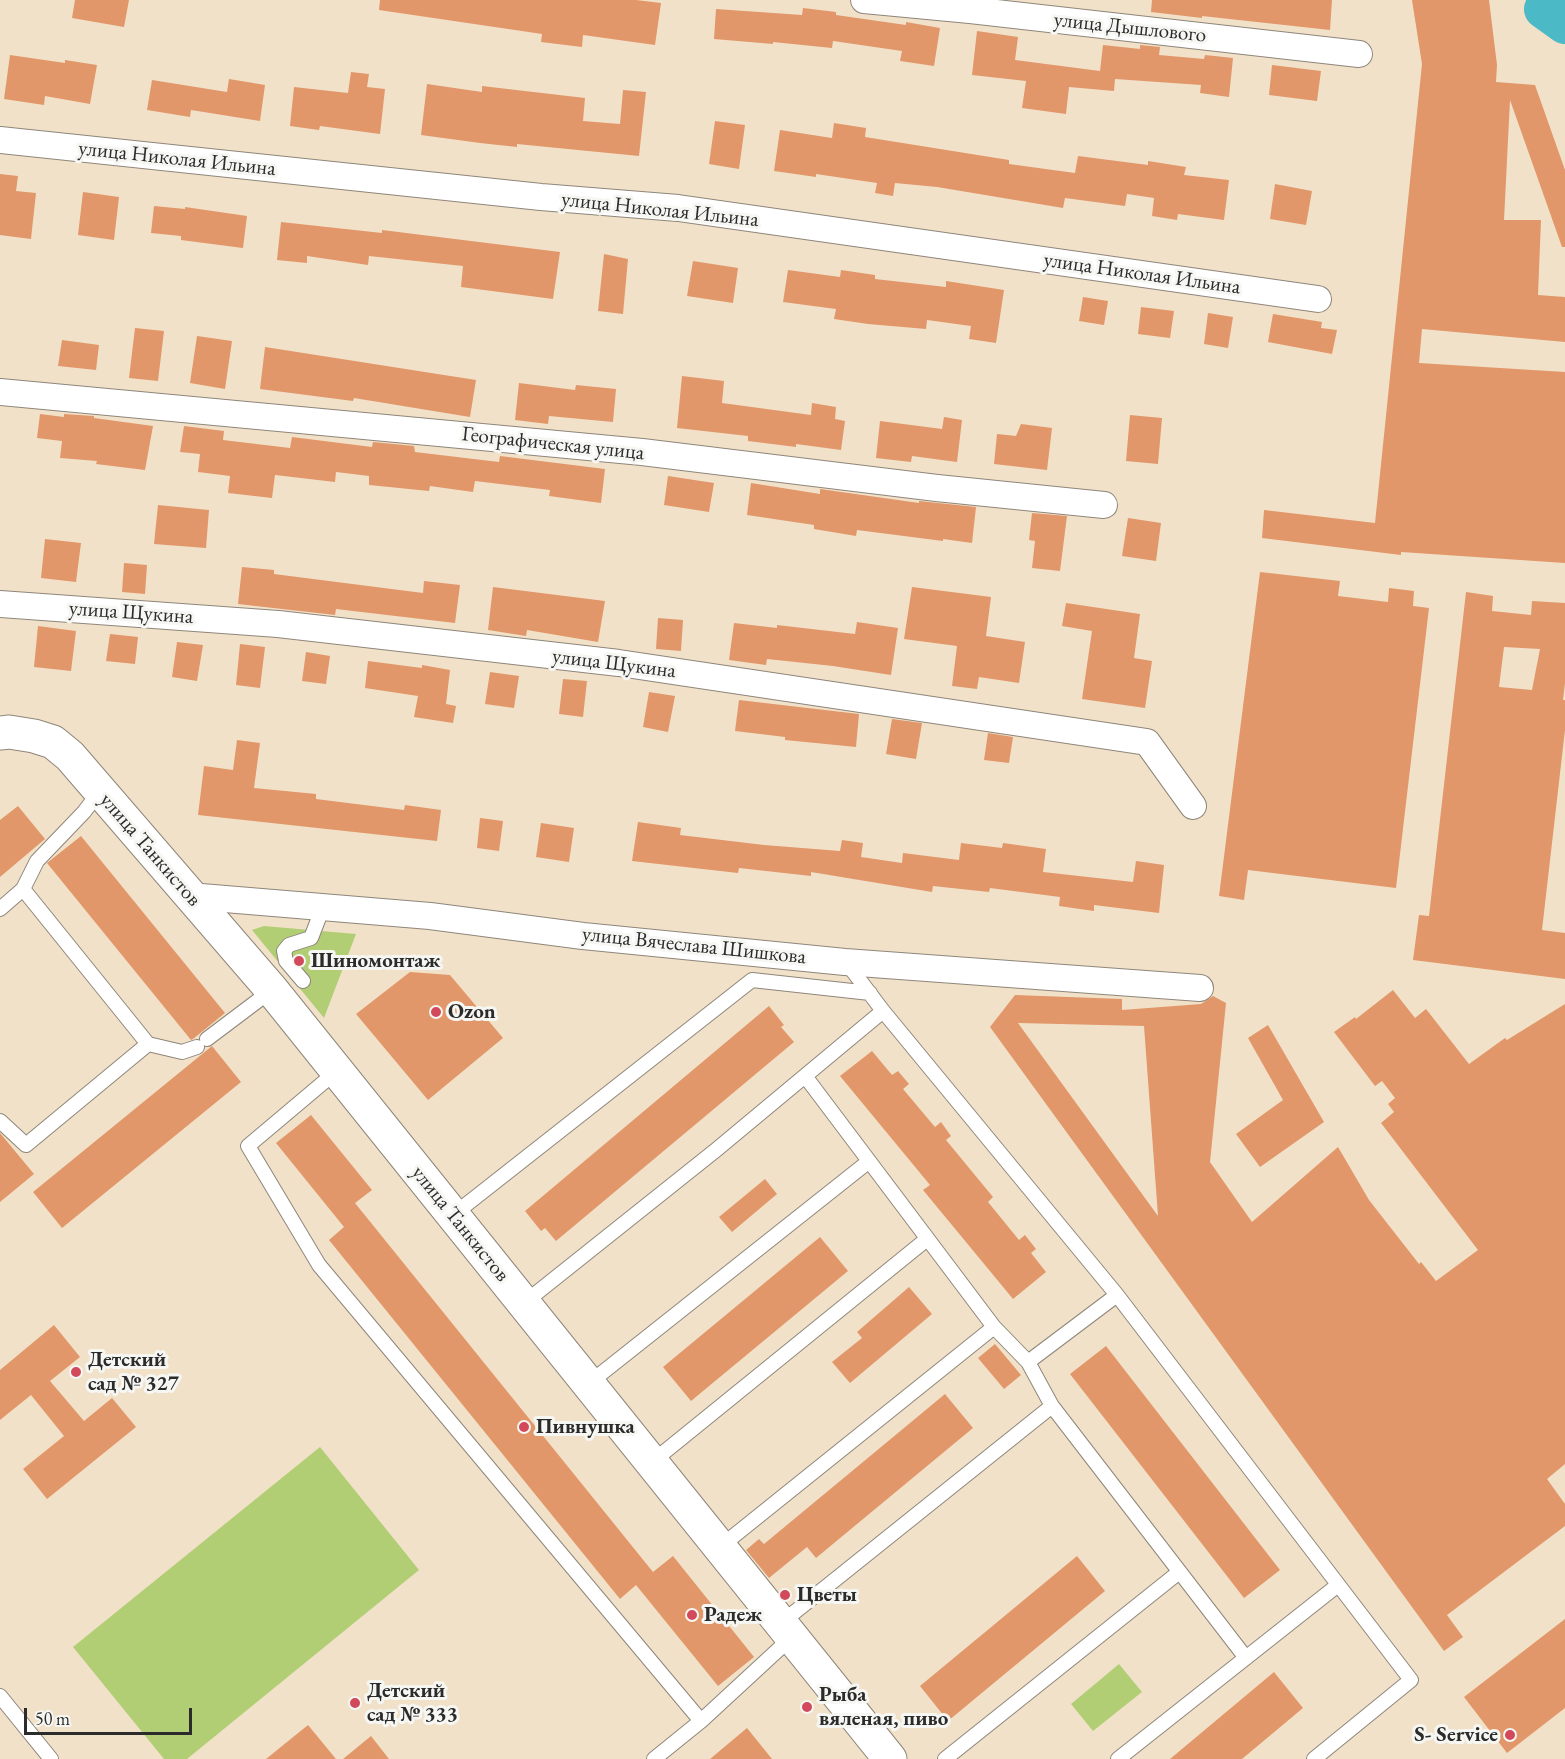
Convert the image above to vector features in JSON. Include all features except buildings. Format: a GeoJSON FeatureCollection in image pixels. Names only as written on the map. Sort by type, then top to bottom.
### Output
{"type":"FeatureCollection","features":[{"type":"Feature","properties":{"kind":"main road","name":"улица Танкистов"},"geometry":{"type":"LineString","coordinates":[[0,734],[9,732],[34,736],[53,742],[70,756],[272,990],[890,1759]]}},
{"type":"Feature","properties":{"kind":"street","name":"улица Дышлового"},"geometry":{"type":"LineString","coordinates":[[864,0],[1359,54]]}},
{"type":"Feature","properties":{"kind":"street","name":"улица Николая Ильина"},"geometry":{"type":"LineString","coordinates":[[0,140],[541,197],[678,208],[1318,298]]}},
{"type":"Feature","properties":{"kind":"street","name":"Географическая улица"},"geometry":{"type":"LineString","coordinates":[[0,392],[642,452],[936,488],[1104,505]]}},
{"type":"Feature","properties":{"kind":"street","name":"улица Щукина"},"geometry":{"type":"LineString","coordinates":[[0,604],[278,624],[619,663],[1147,742],[1193,806]]}},
{"type":"Feature","properties":{"kind":"street","name":"улица Вячеслава Шишкова"},"geometry":{"type":"LineString","coordinates":[[189,896],[430,916],[583,936],[846,962],[1200,988]]}},
{"type":"Feature","properties":{"kind":"lane"},"geometry":{"type":"LineString","coordinates":[[0,909],[24,889],[37,861],[84,812],[100,791]]}},
{"type":"Feature","properties":{"kind":"lane"},"geometry":{"type":"LineString","coordinates":[[24,889],[148,1044],[182,1052],[202,1043],[272,990]]}},
{"type":"Feature","properties":{"kind":"lane"},"geometry":{"type":"LineString","coordinates":[[303,981],[286,961],[284,951],[289,945],[311,938],[323,907]]}},
{"type":"Feature","properties":{"kind":"lane"},"geometry":{"type":"LineString","coordinates":[[846,962],[1117,1295],[1411,1680],[1314,1759]]}},
{"type":"Feature","properties":{"kind":"lane"},"geometry":{"type":"LineString","coordinates":[[453,1215],[752,980],[870,993]]}},
{"type":"Feature","properties":{"kind":"lane"},"geometry":{"type":"LineString","coordinates":[[524,1303],[884,1011]]}},
{"type":"Feature","properties":{"kind":"lane"},"geometry":{"type":"LineString","coordinates":[[0,1121],[26,1145],[148,1044]]}},
{"type":"Feature","properties":{"kind":"lane"},"geometry":{"type":"LineString","coordinates":[[337,1071],[248,1146],[319,1264],[701,1721]]}},
{"type":"Feature","properties":{"kind":"lane"},"geometry":{"type":"LineString","coordinates":[[805,1076],[994,1327],[1028,1362],[1052,1406],[1178,1573],[1246,1658]]}},
{"type":"Feature","properties":{"kind":"lane"},"geometry":{"type":"LineString","coordinates":[[588,1384],[868,1162]]}},
{"type":"Feature","properties":{"kind":"lane"},"geometry":{"type":"LineString","coordinates":[[652,1462],[927,1239]]}},
{"type":"Feature","properties":{"kind":"lane"},"geometry":{"type":"LineString","coordinates":[[1028,1362],[1117,1295]]}},
{"type":"Feature","properties":{"kind":"lane"},"geometry":{"type":"LineString","coordinates":[[720,1547],[994,1327]]}},
{"type":"Feature","properties":{"kind":"lane"},"geometry":{"type":"LineString","coordinates":[[654,1759],[701,1721],[786,1630],[1052,1406]]}},
{"type":"Feature","properties":{"kind":"lane"},"geometry":{"type":"LineString","coordinates":[[945,1759],[1178,1573]]}},
{"type":"Feature","properties":{"kind":"lane"},"geometry":{"type":"LineString","coordinates":[[1118,1759],[1338,1585]]}},
{"type":"Feature","properties":{"kind":"lane"},"geometry":{"type":"LineString","coordinates":[[0,1696],[51,1759]]}},
{"type":"Feature","properties":{"kind":"green space"},"geometry":{"type":"Polygon","coordinates":[[[264,926],[356,934],[324,1018],[252,930],[264,926]]]}},
{"type":"Feature","properties":{"kind":"green space"},"geometry":{"type":"Polygon","coordinates":[[[320,1447],[419,1570],[187,1759],[164,1759],[73,1647],[320,1447]]]}},
{"type":"Feature","properties":{"kind":"green space"},"geometry":{"type":"Polygon","coordinates":[[[1119,1664],[1142,1692],[1093,1731],[1071,1704],[1119,1664]]]}},
{"type":"Feature","properties":{"kind":"waterway"},"geometry":{"type":"LineString","coordinates":[[1548,0],[1544,9],[1565,24]]}},
{"type":"Feature","properties":{"kind":"place","name":"Шиномонтаж"},"geometry":{"type":"Point","coordinates":[299,961]}},
{"type":"Feature","properties":{"kind":"place","name":"Ozon"},"geometry":{"type":"Point","coordinates":[436,1012]}},
{"type":"Feature","properties":{"kind":"place","name":"Детский сад № 327"},"geometry":{"type":"Point","coordinates":[76,1372]}},
{"type":"Feature","properties":{"kind":"place","name":"Пивнушка"},"geometry":{"type":"Point","coordinates":[524,1427]}},
{"type":"Feature","properties":{"kind":"place","name":"Цветы"},"geometry":{"type":"Point","coordinates":[785,1595]}},
{"type":"Feature","properties":{"kind":"place","name":"Радеж"},"geometry":{"type":"Point","coordinates":[692,1615]}},
{"type":"Feature","properties":{"kind":"place","name":"Детский сад № 333"},"geometry":{"type":"Point","coordinates":[355,1703]}},
{"type":"Feature","properties":{"kind":"place","name":"Рыба вяленая, пиво"},"geometry":{"type":"Point","coordinates":[807,1707]}},
{"type":"Feature","properties":{"kind":"place","name":"S- Service"},"geometry":{"type":"Point","coordinates":[1510,1735]}}]}
